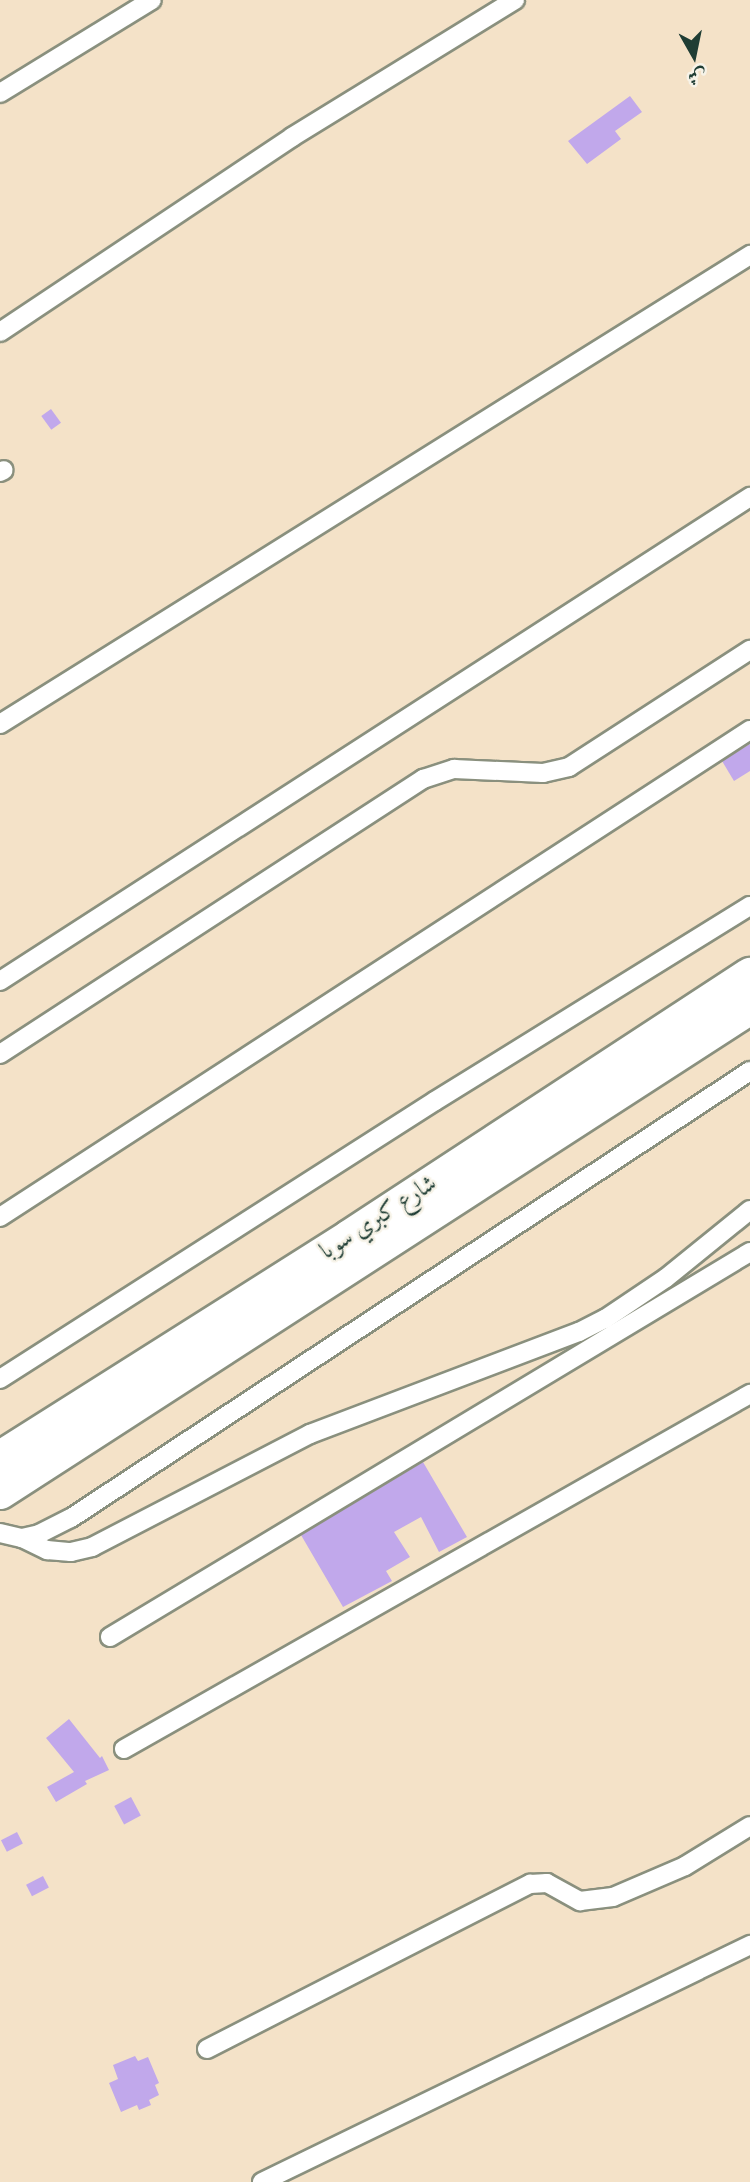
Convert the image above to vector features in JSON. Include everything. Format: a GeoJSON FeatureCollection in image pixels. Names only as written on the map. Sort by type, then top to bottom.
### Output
{"type":"FeatureCollection","features":[{"type":"Feature","properties":{"kind":"highway","name":"شارع كبري سوبا"},"geometry":{"type":"LineString","coordinates":[[5,1471],[349,1236],[750,974]]}},
{"type":"Feature","properties":{"kind":"highway","name":"شارع كبري سوبا"},"geometry":{"type":"LineString","coordinates":[[5,1471],[750,1007]]}},
{"type":"Feature","properties":{"kind":"street"},"geometry":{"type":"LineString","coordinates":[[0,93],[152,0]]}},
{"type":"Feature","properties":{"kind":"street"},"geometry":{"type":"LineString","coordinates":[[0,332],[292,137],[515,0]]}},
{"type":"Feature","properties":{"kind":"street"},"geometry":{"type":"LineString","coordinates":[[0,724],[750,255]]}},
{"type":"Feature","properties":{"kind":"street"},"geometry":{"type":"LineString","coordinates":[[0,981],[750,497]]}},
{"type":"Feature","properties":{"kind":"street"},"geometry":{"type":"LineString","coordinates":[[0,1054],[424,779],[454,769],[543,772],[569,767],[750,650]]}},
{"type":"Feature","properties":{"kind":"street"},"geometry":{"type":"LineString","coordinates":[[0,1217],[750,730]]}},
{"type":"Feature","properties":{"kind":"street"},"geometry":{"type":"LineString","coordinates":[[0,1379],[435,1101],[750,906]]}},
{"type":"Feature","properties":{"kind":"street"},"geometry":{"type":"LineString","coordinates":[[22,1538],[39,1534],[71,1518],[750,1071]]}},
{"type":"Feature","properties":{"kind":"street"},"geometry":{"type":"LineString","coordinates":[[0,1533],[22,1538],[47,1550],[71,1552],[92,1547],[310,1434],[579,1332],[605,1319],[666,1278],[750,1210]]}},
{"type":"Feature","properties":{"kind":"street"},"geometry":{"type":"LineString","coordinates":[[110,1637],[750,1252]]}},
{"type":"Feature","properties":{"kind":"street"},"geometry":{"type":"LineString","coordinates":[[124,1749],[750,1394]]}},
{"type":"Feature","properties":{"kind":"street"},"geometry":{"type":"LineString","coordinates":[[206,2049],[530,1884],[547,1883],[580,1901],[613,1897],[685,1866],[750,1826]]}},
{"type":"Feature","properties":{"kind":"street"},"geometry":{"type":"LineString","coordinates":[[262,2182],[750,1945]]}},
{"type":"Feature","properties":{"kind":"building"},"geometry":{"type":"Polygon","coordinates":[[[630,96],[642,112],[615,131],[621,139],[587,164],[568,141],[630,96]]]}},
{"type":"Feature","properties":{"kind":"building"},"geometry":{"type":"Polygon","coordinates":[[[51,409],[61,423],[51,430],[41,416],[51,409]]]}},
{"type":"Feature","properties":{"kind":"building"},"geometry":{"type":"Polygon","coordinates":[[[750,744],[750,771],[734,781],[722,761],[750,744]]]}},
{"type":"Feature","properties":{"kind":"building"},"geometry":{"type":"Polygon","coordinates":[[[423,1462],[467,1537],[439,1552],[421,1517],[394,1532],[410,1557],[386,1571],[392,1581],[343,1607],[301,1535],[423,1462]]]}},
{"type":"Feature","properties":{"kind":"building"},"geometry":{"type":"Polygon","coordinates":[[[69,1719],[100,1758],[102,1756],[109,1770],[85,1781],[87,1784],[56,1802],[47,1787],[74,1772],[46,1738],[69,1719]]]}},
{"type":"Feature","properties":{"kind":"building"},"geometry":{"type":"Polygon","coordinates":[[[131,1797],[141,1816],[124,1824],[114,1806],[131,1797]]]}},
{"type":"Feature","properties":{"kind":"building"},"geometry":{"type":"Polygon","coordinates":[[[17,1832],[23,1844],[7,1852],[1,1840],[17,1832]]]}},
{"type":"Feature","properties":{"kind":"building"},"geometry":{"type":"Polygon","coordinates":[[[43,1876],[49,1888],[32,1896],[26,1885],[43,1876]]]}},
{"type":"Feature","properties":{"kind":"building"},"geometry":{"type":"Polygon","coordinates":[[[135,2056],[138,2061],[148,2057],[159,2083],[155,2085],[159,2095],[149,2100],[151,2105],[139,2110],[137,2105],[121,2112],[109,2083],[118,2079],[113,2065],[135,2056]]]}}]}
